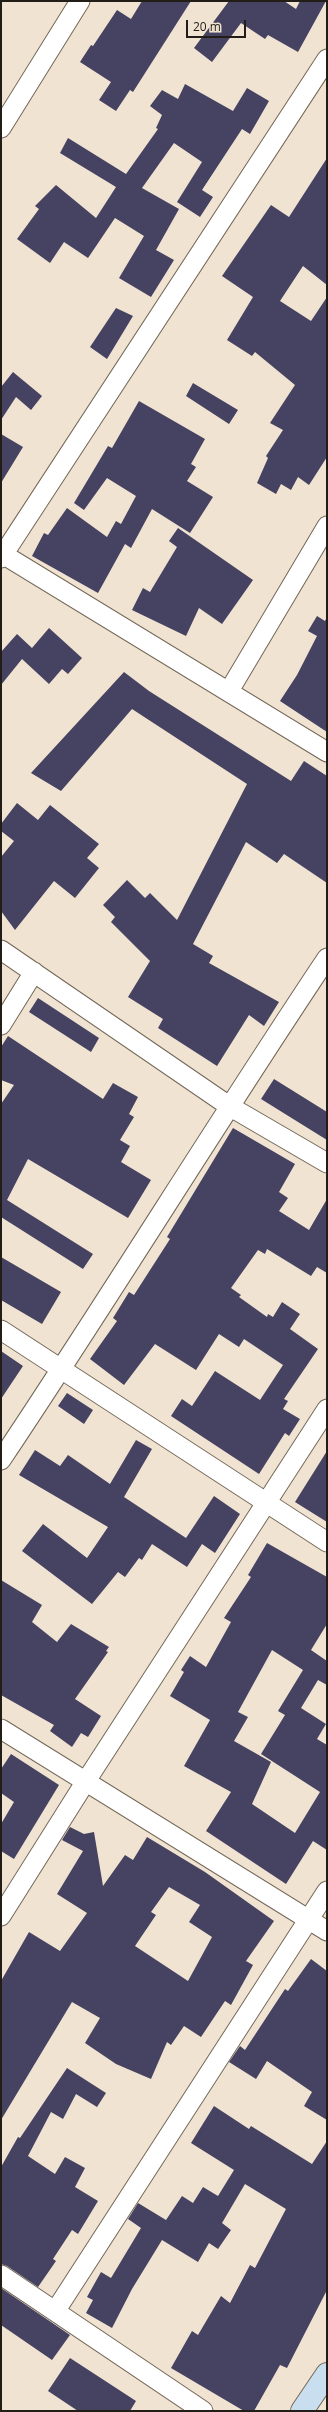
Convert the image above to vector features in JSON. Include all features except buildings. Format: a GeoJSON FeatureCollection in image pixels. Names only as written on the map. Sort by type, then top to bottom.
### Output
{"type":"FeatureCollection","features":[{"type":"Feature","properties":{"kind":"street"},"geometry":{"type":"LineString","coordinates":[[1,128],[80,1]]}},
{"type":"Feature","properties":{"kind":"street"},"geometry":{"type":"LineString","coordinates":[[327,59],[2,555],[229,691],[327,752]]}},
{"type":"Feature","properties":{"kind":"street"},"geometry":{"type":"LineString","coordinates":[[229,691],[327,526]]}},
{"type":"Feature","properties":{"kind":"street"},"geometry":{"type":"LineString","coordinates":[[1,950],[229,1106],[327,1163]]}},
{"type":"Feature","properties":{"kind":"street"},"geometry":{"type":"LineString","coordinates":[[1,1460],[62,1368],[229,1106],[327,958]]}},
{"type":"Feature","properties":{"kind":"street"},"geometry":{"type":"LineString","coordinates":[[1,1026],[34,972]]}},
{"type":"Feature","properties":{"kind":"street"},"geometry":{"type":"LineString","coordinates":[[1,1330],[62,1368],[327,1542]]}},
{"type":"Feature","properties":{"kind":"street"},"geometry":{"type":"LineString","coordinates":[[1,1916],[86,1780],[327,1409]]}},
{"type":"Feature","properties":{"kind":"street"},"geometry":{"type":"LineString","coordinates":[[1,1729],[86,1780],[327,1931]]}},
{"type":"Feature","properties":{"kind":"street"},"geometry":{"type":"LineString","coordinates":[[56,2310],[327,1891]]}},
{"type":"Feature","properties":{"kind":"street"},"geometry":{"type":"LineString","coordinates":[[1,2275],[56,2310],[203,2411]]}},
{"type":"Feature","properties":{"kind":"street"},"geometry":{"type":"LineString","coordinates":[[302,2411],[327,2374]]}}]}
